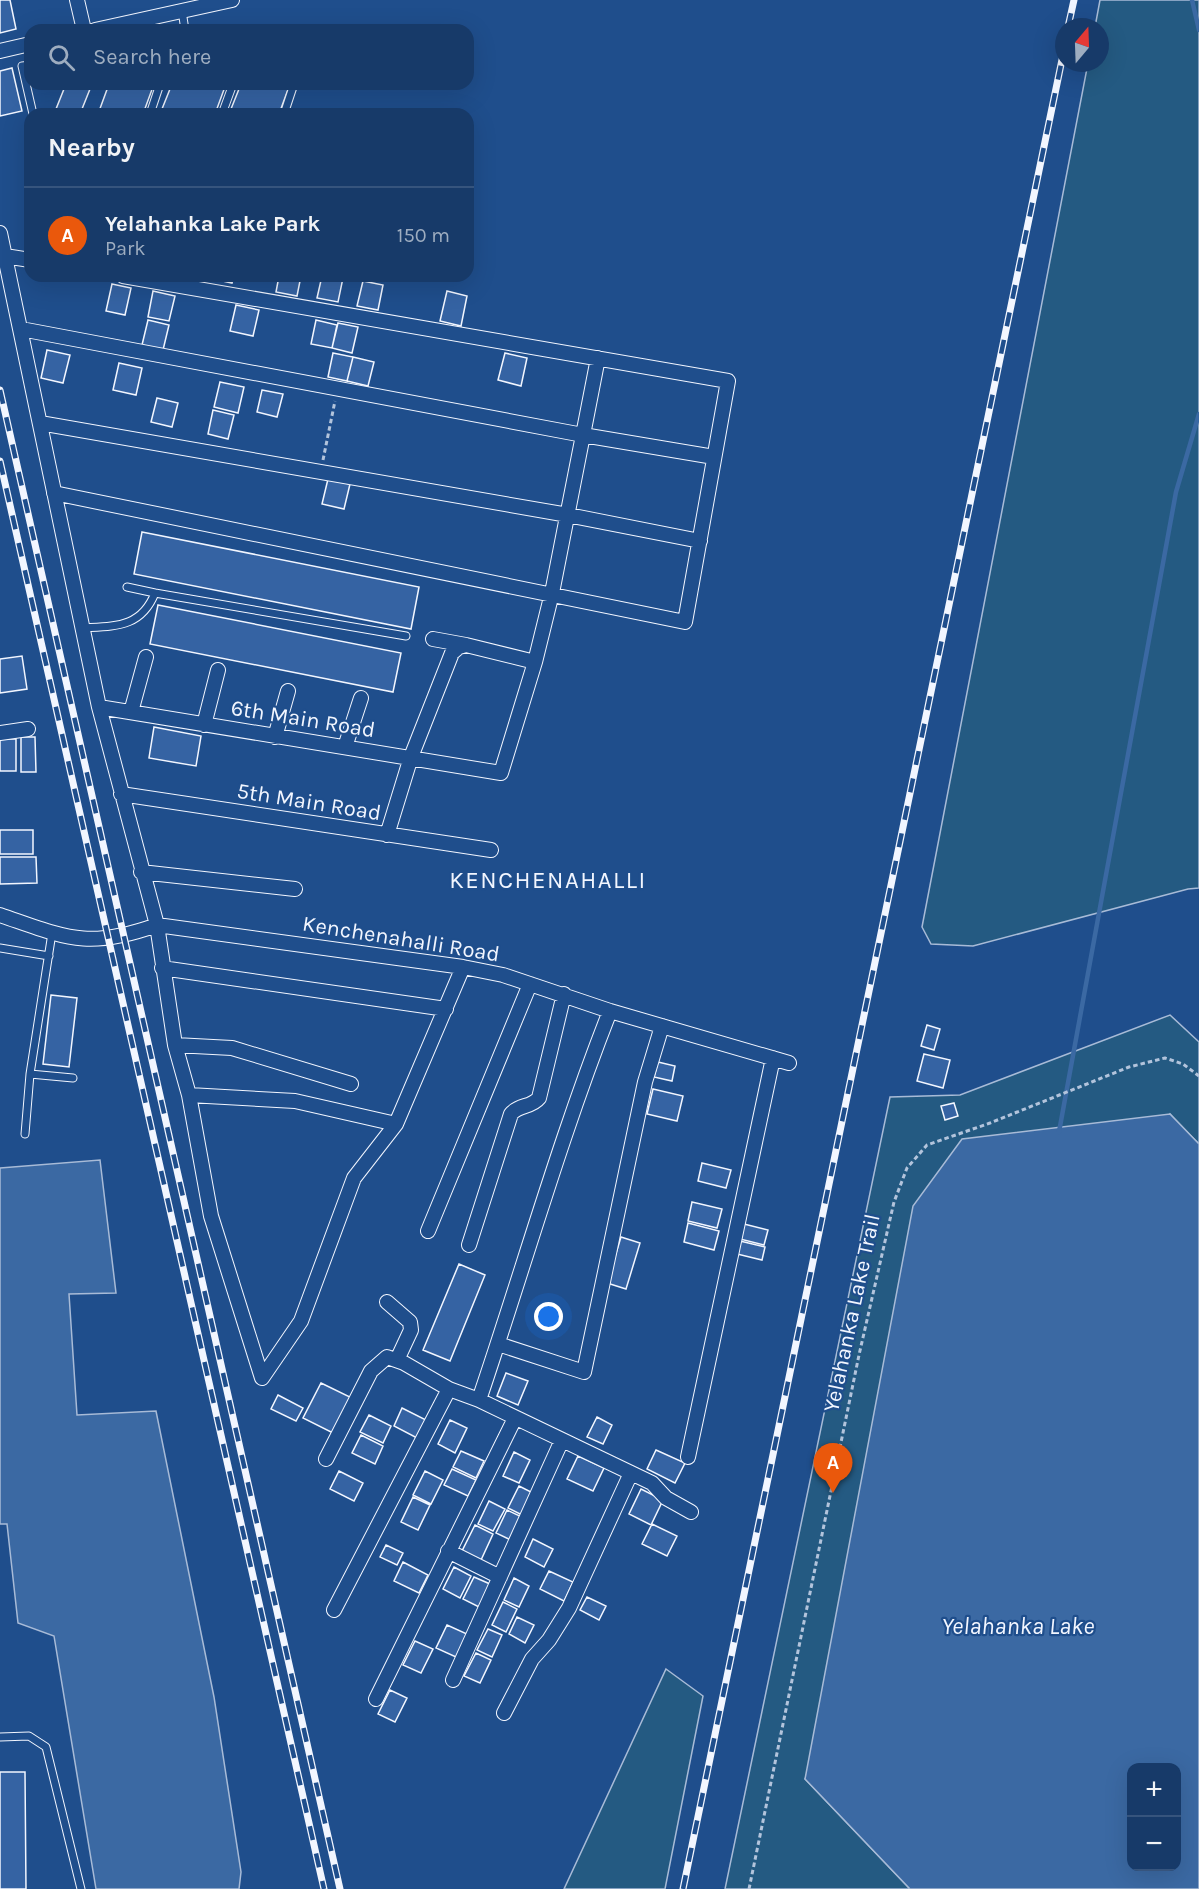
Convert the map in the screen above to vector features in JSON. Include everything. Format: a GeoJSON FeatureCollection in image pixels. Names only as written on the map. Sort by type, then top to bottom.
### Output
{"type":"FeatureCollection","features":[{"type":"Feature","properties":{"kind":"street"},"geometry":{"type":"LineString","coordinates":[[77,0],[83,24]]}},
{"type":"Feature","properties":{"kind":"street"},"geometry":{"type":"LineString","coordinates":[[116,24],[181,5],[232,0]]}},
{"type":"Feature","properties":{"kind":"street"},"geometry":{"type":"LineString","coordinates":[[0,51],[24,45]]}},
{"type":"Feature","properties":{"kind":"street"},"geometry":{"type":"LineString","coordinates":[[0,233],[99,707],[141,872],[157,925],[175,1045],[189,1095],[211,1216],[262,1378],[302,1321],[354,1178],[396,1124],[464,967]]}},
{"type":"Feature","properties":{"kind":"street"},"geometry":{"type":"LineString","coordinates":[[5,256],[24,259]]}},
{"type":"Feature","properties":{"kind":"street"},"geometry":{"type":"LineString","coordinates":[[54,493],[685,622],[728,381],[158,282]]}},
{"type":"Feature","properties":{"kind":"street"},"geometry":{"type":"LineString","coordinates":[[21,329],[338,391],[714,457]]}},
{"type":"Feature","properties":{"kind":"street"},"geometry":{"type":"LineString","coordinates":[[433,639],[535,662],[552,593],[598,358]]}},
{"type":"Feature","properties":{"kind":"street"},"geometry":{"type":"LineString","coordinates":[[40,423],[568,515],[700,541]]}},
{"type":"Feature","properties":{"kind":"street"},"geometry":{"type":"LineString","coordinates":[[387,835],[411,757],[452,653],[466,645]]}},
{"type":"Feature","properties":{"kind":"street"},"geometry":{"type":"LineString","coordinates":[[131,712],[146,657]]}},
{"type":"Feature","properties":{"kind":"street","name":"6th Main Road"},"geometry":{"type":"LineString","coordinates":[[99,707],[501,773],[535,662]]}},
{"type":"Feature","properties":{"kind":"street"},"geometry":{"type":"LineString","coordinates":[[204,725],[218,670]]}},
{"type":"Feature","properties":{"kind":"street"},"geometry":{"type":"LineString","coordinates":[[275,737],[288,691]]}},
{"type":"Feature","properties":{"kind":"street"},"geometry":{"type":"LineString","coordinates":[[345,747],[361,698]]}},
{"type":"Feature","properties":{"kind":"street"},"geometry":{"type":"LineString","coordinates":[[0,733],[28,729]]}},
{"type":"Feature","properties":{"kind":"street","name":"5th Main Road"},"geometry":{"type":"LineString","coordinates":[[121,794],[491,850]]}},
{"type":"Feature","properties":{"kind":"street"},"geometry":{"type":"LineString","coordinates":[[141,872],[295,889]]}},
{"type":"Feature","properties":{"kind":"street","name":"Kenchenahalli Road"},"geometry":{"type":"LineString","coordinates":[[0,915],[76,940],[110,939],[157,925],[464,967],[531,984],[610,1011],[789,1063]]}},
{"type":"Feature","properties":{"kind":"street"},"geometry":{"type":"LineString","coordinates":[[162,968],[446,1010]]}},
{"type":"Feature","properties":{"kind":"street"},"geometry":{"type":"LineString","coordinates":[[428,1231],[531,984]]}},
{"type":"Feature","properties":{"kind":"street"},"geometry":{"type":"LineString","coordinates":[[469,1245],[511,1114],[516,1108],[535,1103],[539,1098],[564,994]]}},
{"type":"Feature","properties":{"kind":"street"},"geometry":{"type":"LineString","coordinates":[[478,1400],[584,1076],[610,1011]]}},
{"type":"Feature","properties":{"kind":"street"},"geometry":{"type":"LineString","coordinates":[[498,1344],[584,1372],[645,1082],[662,1026]]}},
{"type":"Feature","properties":{"kind":"street"},"geometry":{"type":"LineString","coordinates":[[175,1045],[232,1048],[351,1084]]}},
{"type":"Feature","properties":{"kind":"street"},"geometry":{"type":"LineString","coordinates":[[688,1456],[773,1058]]}},
{"type":"Feature","properties":{"kind":"street"},"geometry":{"type":"LineString","coordinates":[[189,1095],[295,1101],[396,1124]]}},
{"type":"Feature","properties":{"kind":"street"},"geometry":{"type":"LineString","coordinates":[[387,1302],[410,1322],[411,1330],[397,1360]]}},
{"type":"Feature","properties":{"kind":"street"},"geometry":{"type":"LineString","coordinates":[[326,1460],[371,1371],[387,1357],[397,1360],[449,1389],[478,1400],[652,1483],[666,1498],[691,1512]]}},
{"type":"Feature","properties":{"kind":"street"},"geometry":{"type":"LineString","coordinates":[[334,1610],[449,1389]]}},
{"type":"Feature","properties":{"kind":"street"},"geometry":{"type":"LineString","coordinates":[[376,1699],[515,1418]]}},
{"type":"Feature","properties":{"kind":"street"},"geometry":{"type":"LineString","coordinates":[[453,1680],[562,1440]]}},
{"type":"Feature","properties":{"kind":"street"},"geometry":{"type":"LineString","coordinates":[[504,1713],[532,1659],[549,1640],[569,1608],[631,1473]]}},
{"type":"Feature","properties":{"kind":"street"},"geometry":{"type":"LineString","coordinates":[[448,1551],[500,1577]]}},
{"type":"Feature","properties":{"kind":"lane"},"geometry":{"type":"LineString","coordinates":[[181,5],[184,24]]}},
{"type":"Feature","properties":{"kind":"lane"},"geometry":{"type":"LineString","coordinates":[[28,90],[32,108]]}},
{"type":"Feature","properties":{"kind":"lane"},"geometry":{"type":"LineString","coordinates":[[152,108],[158,90]]}},
{"type":"Feature","properties":{"kind":"lane"},"geometry":{"type":"LineString","coordinates":[[224,108],[231,90]]}},
{"type":"Feature","properties":{"kind":"lane"},"geometry":{"type":"LineString","coordinates":[[286,108],[292,90]]}},
{"type":"Feature","properties":{"kind":"lane"},"geometry":{"type":"LineString","coordinates":[[127,587],[406,636]]}},
{"type":"Feature","properties":{"kind":"lane"},"geometry":{"type":"LineString","coordinates":[[82,628],[130,623],[145,610],[155,593]]}},
{"type":"Feature","properties":{"kind":"lane"},"geometry":{"type":"LineString","coordinates":[[25,1134],[30,1074],[52,933]]}},
{"type":"Feature","properties":{"kind":"lane"},"geometry":{"type":"LineString","coordinates":[[0,948],[49,956]]}},
{"type":"Feature","properties":{"kind":"lane"},"geometry":{"type":"LineString","coordinates":[[30,1074],[73,1078]]}},
{"type":"Feature","properties":{"kind":"lane"},"geometry":{"type":"LineString","coordinates":[[0,1737],[29,1736],[46,1747],[81,1889]]}},
{"type":"Feature","properties":{"kind":"path"},"geometry":{"type":"LineString","coordinates":[[321,472],[338,391]]}},
{"type":"Feature","properties":{"kind":"path","name":"Yelahanka Lake Trail"},"geometry":{"type":"LineString","coordinates":[[749,1889],[859,1355],[894,1202],[908,1168],[927,1145],[1129,1067],[1166,1058],[1183,1064],[1199,1076]]}},
{"type":"Feature","properties":{"kind":"shaded area"},"geometry":{"type":"Polygon","coordinates":[[[1100,0],[1199,0],[1199,888],[973,946],[931,944],[922,927],[1086,72],[1109,72],[1109,18],[1097,18],[1100,0]]]}},
{"type":"Feature","properties":{"kind":"shaded area"},"geometry":{"type":"Polygon","coordinates":[[[1170,1015],[1199,1042],[1199,1144],[1170,1114],[805,1779],[910,1889],[725,1889],[890,1097],[960,1095],[1170,1015]]]}},
{"type":"Feature","properties":{"kind":"shaded area"},"geometry":{"type":"Polygon","coordinates":[[[666,1669],[703,1696],[665,1889],[564,1889],[666,1669]]]}},
{"type":"Feature","properties":{"kind":"water","name":"Yelahanka Lake"},"geometry":{"type":"Polygon","coordinates":[[[1170,1114],[1199,1144],[1199,1889],[910,1889],[805,1779],[913,1206],[962,1139],[1170,1114]]]}},
{"type":"Feature","properties":{"kind":"water"},"geometry":{"type":"Polygon","coordinates":[[[100,1160],[116,1293],[69,1294],[77,1415],[156,1411],[214,1697],[241,1872],[239,1889],[96,1889],[54,1636],[18,1623],[7,1524],[0,1524],[0,1168],[100,1160]]]}},
{"type":"Feature","properties":{"kind":"building"},"geometry":{"type":"Polygon","coordinates":[[[0,0],[10,0],[16,29],[0,33],[0,0]]]}},
{"type":"Feature","properties":{"kind":"building"},"geometry":{"type":"Polygon","coordinates":[[[12,68],[22,111],[0,116],[0,71],[12,68]]]}},
{"type":"Feature","properties":{"kind":"building"},"geometry":{"type":"Polygon","coordinates":[[[64,90],[90,90],[82,108],[56,108],[64,90]]]}},
{"type":"Feature","properties":{"kind":"building"},"geometry":{"type":"Polygon","coordinates":[[[107,90],[152,90],[145,108],[100,108],[107,90]]]}},
{"type":"Feature","properties":{"kind":"building"},"geometry":{"type":"Polygon","coordinates":[[[170,90],[224,90],[217,108],[162,108],[170,90]]]}},
{"type":"Feature","properties":{"kind":"building"},"geometry":{"type":"Polygon","coordinates":[[[239,90],[288,90],[281,108],[231,108],[239,90]]]}},
{"type":"Feature","properties":{"kind":"building"},"geometry":{"type":"Polygon","coordinates":[[[278,282],[300,282],[297,296],[276,292],[278,282]]]}},
{"type":"Feature","properties":{"kind":"building"},"geometry":{"type":"Polygon","coordinates":[[[321,282],[342,282],[338,302],[317,298],[321,282]]]}},
{"type":"Feature","properties":{"kind":"building"},"geometry":{"type":"Polygon","coordinates":[[[363,282],[383,285],[378,310],[357,306],[363,282]]]}},
{"type":"Feature","properties":{"kind":"building"},"geometry":{"type":"Polygon","coordinates":[[[112,284],[131,288],[125,315],[106,311],[112,284]]]}},
{"type":"Feature","properties":{"kind":"building"},"geometry":{"type":"Polygon","coordinates":[[[153,291],[175,296],[169,321],[148,317],[153,291]]]}},
{"type":"Feature","properties":{"kind":"building"},"geometry":{"type":"Polygon","coordinates":[[[447,291],[467,296],[461,326],[440,321],[447,291]]]}},
{"type":"Feature","properties":{"kind":"building"},"geometry":{"type":"Polygon","coordinates":[[[236,305],[259,310],[253,336],[230,331],[236,305]]]}},
{"type":"Feature","properties":{"kind":"building"},"geometry":{"type":"Polygon","coordinates":[[[148,320],[169,325],[163,350],[142,345],[148,320]]]}},
{"type":"Feature","properties":{"kind":"building"},"geometry":{"type":"Polygon","coordinates":[[[316,320],[337,325],[332,348],[311,344],[316,320]]]}},
{"type":"Feature","properties":{"kind":"building"},"geometry":{"type":"Polygon","coordinates":[[[338,323],[358,327],[352,353],[332,348],[338,323]]]}},
{"type":"Feature","properties":{"kind":"building"},"geometry":{"type":"Polygon","coordinates":[[[47,350],[70,355],[63,383],[41,378],[47,350]]]}},
{"type":"Feature","properties":{"kind":"building"},"geometry":{"type":"Polygon","coordinates":[[[333,353],[353,357],[347,381],[328,377],[333,353]]]}},
{"type":"Feature","properties":{"kind":"building"},"geometry":{"type":"Polygon","coordinates":[[[505,353],[527,358],[521,386],[498,380],[505,353]]]}},
{"type":"Feature","properties":{"kind":"building"},"geometry":{"type":"Polygon","coordinates":[[[353,357],[374,362],[368,386],[347,381],[353,357]]]}},
{"type":"Feature","properties":{"kind":"building"},"geometry":{"type":"Polygon","coordinates":[[[119,363],[142,368],[136,395],[113,390],[119,363]]]}},
{"type":"Feature","properties":{"kind":"building"},"geometry":{"type":"Polygon","coordinates":[[[220,382],[244,387],[238,413],[214,407],[220,382]]]}},
{"type":"Feature","properties":{"kind":"building"},"geometry":{"type":"Polygon","coordinates":[[[262,390],[283,394],[277,417],[257,412],[262,390]]]}},
{"type":"Feature","properties":{"kind":"building"},"geometry":{"type":"Polygon","coordinates":[[[157,398],[178,403],[172,427],[151,422],[157,398]]]}},
{"type":"Feature","properties":{"kind":"building"},"geometry":{"type":"Polygon","coordinates":[[[213,410],[234,415],[228,439],[208,434],[213,410]]]}},
{"type":"Feature","properties":{"kind":"building"},"geometry":{"type":"Polygon","coordinates":[[[328,479],[350,484],[344,509],[322,504],[328,479]]]}},
{"type":"Feature","properties":{"kind":"building"},"geometry":{"type":"Polygon","coordinates":[[[142,532],[419,587],[411,629],[134,574],[142,532]]]}},
{"type":"Feature","properties":{"kind":"building"},"geometry":{"type":"Polygon","coordinates":[[[158,605],[401,653],[393,692],[150,644],[158,605]]]}},
{"type":"Feature","properties":{"kind":"building"},"geometry":{"type":"Polygon","coordinates":[[[22,656],[27,689],[0,693],[0,659],[22,656]]]}},
{"type":"Feature","properties":{"kind":"building"},"geometry":{"type":"Polygon","coordinates":[[[154,727],[201,736],[196,766],[149,758],[154,727]]]}},
{"type":"Feature","properties":{"kind":"building"},"geometry":{"type":"Polygon","coordinates":[[[21,737],[35,737],[36,772],[21,772],[21,737]]]}},
{"type":"Feature","properties":{"kind":"building"},"geometry":{"type":"Polygon","coordinates":[[[0,739],[16,739],[16,771],[0,771],[0,739]]]}},
{"type":"Feature","properties":{"kind":"building"},"geometry":{"type":"Polygon","coordinates":[[[0,830],[33,830],[33,854],[0,854],[0,830]]]}},
{"type":"Feature","properties":{"kind":"building"},"geometry":{"type":"Polygon","coordinates":[[[0,857],[36,857],[37,883],[0,884],[0,857]]]}},
{"type":"Feature","properties":{"kind":"building"},"geometry":{"type":"Polygon","coordinates":[[[51,995],[77,998],[69,1067],[43,1064],[51,995]]]}},
{"type":"Feature","properties":{"kind":"building"},"geometry":{"type":"Polygon","coordinates":[[[927,1025],[940,1029],[934,1050],[921,1046],[927,1025]]]}},
{"type":"Feature","properties":{"kind":"building"},"geometry":{"type":"Polygon","coordinates":[[[924,1054],[950,1060],[943,1088],[917,1081],[924,1054]]]}},
{"type":"Feature","properties":{"kind":"building"},"geometry":{"type":"Polygon","coordinates":[[[658,1062],[675,1066],[672,1081],[654,1077],[658,1062]]]}},
{"type":"Feature","properties":{"kind":"building"},"geometry":{"type":"Polygon","coordinates":[[[653,1089],[683,1096],[677,1121],[647,1114],[653,1089]]]}},
{"type":"Feature","properties":{"kind":"building"},"geometry":{"type":"Polygon","coordinates":[[[954,1103],[958,1116],[945,1120],[941,1106],[954,1103]]]}},
{"type":"Feature","properties":{"kind":"building"},"geometry":{"type":"Polygon","coordinates":[[[702,1163],[731,1170],[726,1188],[698,1181],[702,1163]]]}},
{"type":"Feature","properties":{"kind":"building"},"geometry":{"type":"Polygon","coordinates":[[[692,1202],[722,1209],[717,1228],[688,1221],[692,1202]]]}},
{"type":"Feature","properties":{"kind":"building"},"geometry":{"type":"Polygon","coordinates":[[[688,1223],[719,1231],[714,1250],[684,1242],[688,1223]]]}},
{"type":"Feature","properties":{"kind":"building"},"geometry":{"type":"Polygon","coordinates":[[[744,1224],[768,1230],[764,1245],[740,1239],[744,1224]]]}},
{"type":"Feature","properties":{"kind":"building"},"geometry":{"type":"Polygon","coordinates":[[[621,1237],[640,1243],[626,1289],[607,1283],[621,1237]]]}},
{"type":"Feature","properties":{"kind":"building"},"geometry":{"type":"Polygon","coordinates":[[[740,1241],[765,1247],[762,1260],[737,1254],[740,1241]]]}},
{"type":"Feature","properties":{"kind":"building"},"geometry":{"type":"Polygon","coordinates":[[[459,1264],[485,1275],[450,1361],[423,1350],[459,1264]]]}},
{"type":"Feature","properties":{"kind":"building"},"geometry":{"type":"Polygon","coordinates":[[[506,1373],[528,1381],[518,1405],[497,1396],[506,1373]]]}},
{"type":"Feature","properties":{"kind":"building"},"geometry":{"type":"Polygon","coordinates":[[[321,1383],[352,1398],[335,1434],[303,1418],[321,1383]]]}},
{"type":"Feature","properties":{"kind":"building"},"geometry":{"type":"Polygon","coordinates":[[[278,1395],[303,1408],[296,1421],[271,1409],[278,1395]]]}},
{"type":"Feature","properties":{"kind":"building"},"geometry":{"type":"Polygon","coordinates":[[[402,1408],[426,1420],[417,1438],[394,1426],[402,1408]]]}},
{"type":"Feature","properties":{"kind":"building"},"geometry":{"type":"Polygon","coordinates":[[[369,1415],[391,1426],[383,1443],[360,1432],[369,1415]]]}},
{"type":"Feature","properties":{"kind":"building"},"geometry":{"type":"Polygon","coordinates":[[[597,1417],[612,1425],[603,1444],[587,1437],[597,1417]]]}},
{"type":"Feature","properties":{"kind":"building"},"geometry":{"type":"Polygon","coordinates":[[[450,1420],[467,1428],[455,1453],[438,1444],[450,1420]]]}},
{"type":"Feature","properties":{"kind":"building"},"geometry":{"type":"Polygon","coordinates":[[[361,1435],[383,1446],[375,1464],[352,1453],[361,1435]]]}},
{"type":"Feature","properties":{"kind":"building"},"geometry":{"type":"Polygon","coordinates":[[[656,1450],[685,1463],[675,1483],[647,1469],[656,1450]]]}},
{"type":"Feature","properties":{"kind":"building"},"geometry":{"type":"Polygon","coordinates":[[[461,1451],[484,1461],[476,1478],[453,1467],[461,1451]]]}},
{"type":"Feature","properties":{"kind":"building"},"geometry":{"type":"Polygon","coordinates":[[[514,1452],[530,1460],[519,1483],[503,1476],[514,1452]]]}},
{"type":"Feature","properties":{"kind":"building"},"geometry":{"type":"Polygon","coordinates":[[[578,1456],[604,1468],[593,1491],[567,1479],[578,1456]]]}},
{"type":"Feature","properties":{"kind":"building"},"geometry":{"type":"Polygon","coordinates":[[[452,1469],[476,1480],[468,1496],[444,1485],[452,1469]]]}},
{"type":"Feature","properties":{"kind":"building"},"geometry":{"type":"Polygon","coordinates":[[[339,1471],[363,1483],[354,1501],[330,1489],[339,1471]]]}},
{"type":"Feature","properties":{"kind":"building"},"geometry":{"type":"Polygon","coordinates":[[[425,1471],[443,1480],[431,1504],[413,1495],[425,1471]]]}},
{"type":"Feature","properties":{"kind":"building"},"geometry":{"type":"Polygon","coordinates":[[[519,1486],[535,1494],[524,1516],[508,1508],[519,1486]]]}},
{"type":"Feature","properties":{"kind":"building"},"geometry":{"type":"Polygon","coordinates":[[[641,1489],[663,1500],[651,1525],[629,1514],[641,1489]]]}},
{"type":"Feature","properties":{"kind":"building"},"geometry":{"type":"Polygon","coordinates":[[[413,1497],[430,1505],[418,1530],[401,1522],[413,1497]]]}},
{"type":"Feature","properties":{"kind":"building"},"geometry":{"type":"Polygon","coordinates":[[[489,1501],[505,1509],[493,1531],[478,1524],[489,1501]]]}},
{"type":"Feature","properties":{"kind":"building"},"geometry":{"type":"Polygon","coordinates":[[[507,1510],[524,1518],[513,1541],[496,1533],[507,1510]]]}},
{"type":"Feature","properties":{"kind":"building"},"geometry":{"type":"Polygon","coordinates":[[[652,1524],[677,1536],[667,1556],[642,1544],[652,1524]]]}},
{"type":"Feature","properties":{"kind":"building"},"geometry":{"type":"Polygon","coordinates":[[[475,1525],[493,1534],[481,1560],[462,1551],[475,1525]]]}},
{"type":"Feature","properties":{"kind":"building"},"geometry":{"type":"Polygon","coordinates":[[[533,1539],[553,1549],[544,1567],[525,1557],[533,1539]]]}},
{"type":"Feature","properties":{"kind":"building"},"geometry":{"type":"Polygon","coordinates":[[[386,1545],[403,1553],[397,1565],[380,1557],[386,1545]]]}},
{"type":"Feature","properties":{"kind":"building"},"geometry":{"type":"Polygon","coordinates":[[[403,1562],[428,1575],[419,1593],[394,1581],[403,1562]]]}},
{"type":"Feature","properties":{"kind":"building"},"geometry":{"type":"Polygon","coordinates":[[[454,1567],[471,1576],[460,1598],[443,1589],[454,1567]]]}},
{"type":"Feature","properties":{"kind":"building"},"geometry":{"type":"Polygon","coordinates":[[[549,1571],[573,1582],[564,1601],[540,1589],[549,1571]]]}},
{"type":"Feature","properties":{"kind":"building"},"geometry":{"type":"Polygon","coordinates":[[[474,1577],[490,1584],[479,1607],[463,1599],[474,1577]]]}},
{"type":"Feature","properties":{"kind":"building"},"geometry":{"type":"Polygon","coordinates":[[[514,1578],[529,1586],[519,1607],[504,1600],[514,1578]]]}},
{"type":"Feature","properties":{"kind":"building"},"geometry":{"type":"Polygon","coordinates":[[[587,1597],[606,1606],[599,1620],[580,1610],[587,1597]]]}},
{"type":"Feature","properties":{"kind":"building"},"geometry":{"type":"Polygon","coordinates":[[[503,1602],[517,1609],[506,1632],[492,1625],[503,1602]]]}},
{"type":"Feature","properties":{"kind":"building"},"geometry":{"type":"Polygon","coordinates":[[[517,1617],[534,1625],[525,1643],[509,1634],[517,1617]]]}},
{"type":"Feature","properties":{"kind":"building"},"geometry":{"type":"Polygon","coordinates":[[[447,1625],[467,1634],[456,1657],[436,1648],[447,1625]]]}},
{"type":"Feature","properties":{"kind":"building"},"geometry":{"type":"Polygon","coordinates":[[[488,1629],[502,1635],[492,1657],[477,1650],[488,1629]]]}},
{"type":"Feature","properties":{"kind":"building"},"geometry":{"type":"Polygon","coordinates":[[[415,1641],[433,1649],[421,1673],[403,1665],[415,1641]]]}},
{"type":"Feature","properties":{"kind":"building"},"geometry":{"type":"Polygon","coordinates":[[[476,1653],[491,1660],[480,1683],[464,1676],[476,1653]]]}},
{"type":"Feature","properties":{"kind":"building"},"geometry":{"type":"Polygon","coordinates":[[[390,1690],[407,1698],[395,1722],[378,1714],[390,1690]]]}},
{"type":"Feature","properties":{"kind":"building"},"geometry":{"type":"Polygon","coordinates":[[[0,1772],[25,1772],[26,1889],[0,1889],[0,1772]]]}},
{"type":"Feature","properties":{"kind":"waterway"},"geometry":{"type":"LineString","coordinates":[[1192,0],[1199,30]]}},
{"type":"Feature","properties":{"kind":"waterway"},"geometry":{"type":"LineString","coordinates":[[1059,1132],[1176,492],[1199,414]]}},
{"type":"Feature","properties":{"kind":"railway"},"geometry":{"type":"LineString","coordinates":[[1070,18],[1074,0]]}},
{"type":"Feature","properties":{"kind":"railway"},"geometry":{"type":"LineString","coordinates":[[683,1889],[1059,72]]}},
{"type":"Feature","properties":{"kind":"railway"},"geometry":{"type":"LineString","coordinates":[[0,390],[340,1889]]}},
{"type":"Feature","properties":{"kind":"railway"},"geometry":{"type":"LineString","coordinates":[[0,461],[324,1889]]}},
{"type":"Feature","properties":{"kind":"place","name":"Yelahanka Lake Park"},"geometry":{"type":"Point","coordinates":[833,1493]}},
{"type":"Feature","properties":{"kind":"district","name":"KENCHENAHALLI"},"geometry":{"type":"Point","coordinates":[548,880]}}]}
